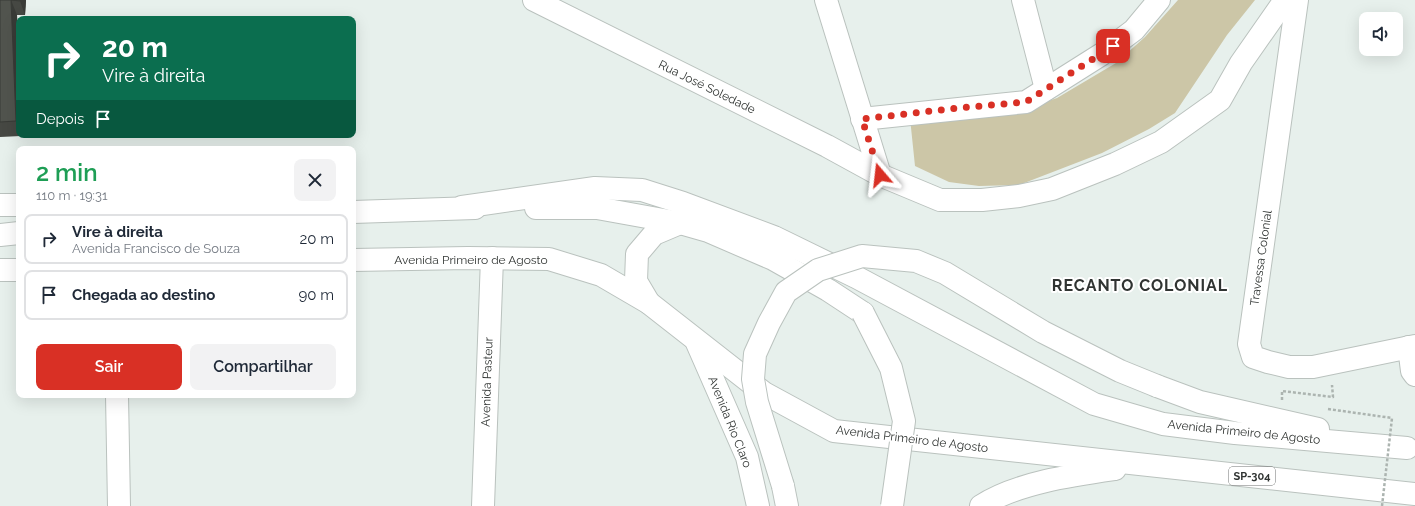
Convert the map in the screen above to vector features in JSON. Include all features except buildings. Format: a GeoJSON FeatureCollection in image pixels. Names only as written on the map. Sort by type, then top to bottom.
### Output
{"type":"FeatureCollection","features":[{"type":"Feature","properties":{"kind":"main road","name":"Rua José Soledade"},"geometry":{"type":"LineString","coordinates":[[534,0],[827,146],[880,175],[940,200],[982,200],[1019,196],[1052,189],[1115,164],[1160,142],[1220,100],[1241,63],[1285,0]]}},
{"type":"Feature","properties":{"kind":"main road"},"geometry":{"type":"LineString","coordinates":[[826,0],[880,175]]}},
{"type":"Feature","properties":{"kind":"main road"},"geometry":{"type":"LineString","coordinates":[[1023,0],[1046,89]]}},
{"type":"Feature","properties":{"kind":"main road"},"geometry":{"type":"LineString","coordinates":[[862,119],[1026,102],[1102,54],[1134,30],[1159,0]]}},
{"type":"Feature","properties":{"kind":"main road","name":"Travessa Colonial"},"geometry":{"type":"LineString","coordinates":[[1297,0],[1249,344],[1253,357],[1289,367],[1313,367],[1412,347]]}},
{"type":"Feature","properties":{"kind":"main road","name":"Avenida Primeiro de Agosto"},"geometry":{"type":"LineString","coordinates":[[462,208],[595,188],[642,190],[683,202],[774,237],[856,277],[1094,404],[1170,425],[1235,433],[1411,448]]}},
{"type":"Feature","properties":{"kind":"main road"},"geometry":{"type":"LineString","coordinates":[[0,205],[16,205]]}},
{"type":"Feature","properties":{"kind":"main road","name":"Avenida Primeiro de Agosto"},"geometry":{"type":"LineString","coordinates":[[356,212],[462,208],[597,208],[680,223],[708,231],[773,260],[828,290],[863,313],[891,368],[904,421],[892,506]]}},
{"type":"Feature","properties":{"kind":"main road"},"geometry":{"type":"LineString","coordinates":[[649,304],[636,281],[637,254],[654,234],[680,223]]}},
{"type":"Feature","properties":{"kind":"main road"},"geometry":{"type":"LineString","coordinates":[[0,235],[16,233]]}},
{"type":"Feature","properties":{"kind":"main road"},"geometry":{"type":"LineString","coordinates":[[785,496],[757,402],[752,379],[755,354],[769,323],[786,292],[818,270],[862,256],[916,261],[945,273],[1043,332],[1120,371],[1200,402],[1244,413],[1411,448]]}},
{"type":"Feature","properties":{"kind":"main road","name":"Avenida Primeiro de Agosto"},"geometry":{"type":"LineString","coordinates":[[356,260],[492,258],[549,260],[601,274],[649,304],[764,393],[834,431],[1415,494]]}},
{"type":"Feature","properties":{"kind":"main road","name":"Avenida Pasteur"},"geometry":{"type":"LineString","coordinates":[[483,506],[492,258]]}},
{"type":"Feature","properties":{"kind":"main road"},"geometry":{"type":"LineString","coordinates":[[0,270],[16,270]]}},
{"type":"Feature","properties":{"kind":"main road","name":"Avenida Rio Claro"},"geometry":{"type":"LineString","coordinates":[[696,340],[747,457],[758,506]]}},
{"type":"Feature","properties":{"kind":"main road"},"geometry":{"type":"LineString","coordinates":[[1412,347],[1412,371],[1415,375]]}},
{"type":"Feature","properties":{"kind":"main road"},"geometry":{"type":"LineString","coordinates":[[117,398],[119,506]]}},
{"type":"Feature","properties":{"kind":"main road"},"geometry":{"type":"LineString","coordinates":[[981,506],[995,497],[1067,476],[1151,465]]}},
{"type":"Feature","properties":{"kind":"path"},"geometry":{"type":"LineString","coordinates":[[1289,403],[1281,402],[1282,391],[1332,396]]}},
{"type":"Feature","properties":{"kind":"path"},"geometry":{"type":"LineString","coordinates":[[1326,408],[1392,418],[1382,506]]}},
{"type":"Feature","properties":{"kind":"shaded area"},"geometry":{"type":"Polygon","coordinates":[[[1178,0],[1255,0],[1227,35],[1175,113],[1149,129],[1102,153],[1019,185],[979,186],[949,182],[915,166],[910,118],[1028,108],[1057,98],[1116,63],[1145,37],[1178,0]]]}},
{"type":"Feature","properties":{"kind":"district","name":"RECANTO COLONIAL"},"geometry":{"type":"Point","coordinates":[1140,285]}},
{"type":"Feature","properties":{"kind":"route"},"geometry":{"type":"LineString","coordinates":[[880,175],[862,119],[1026,102],[1113,46]]}}]}
